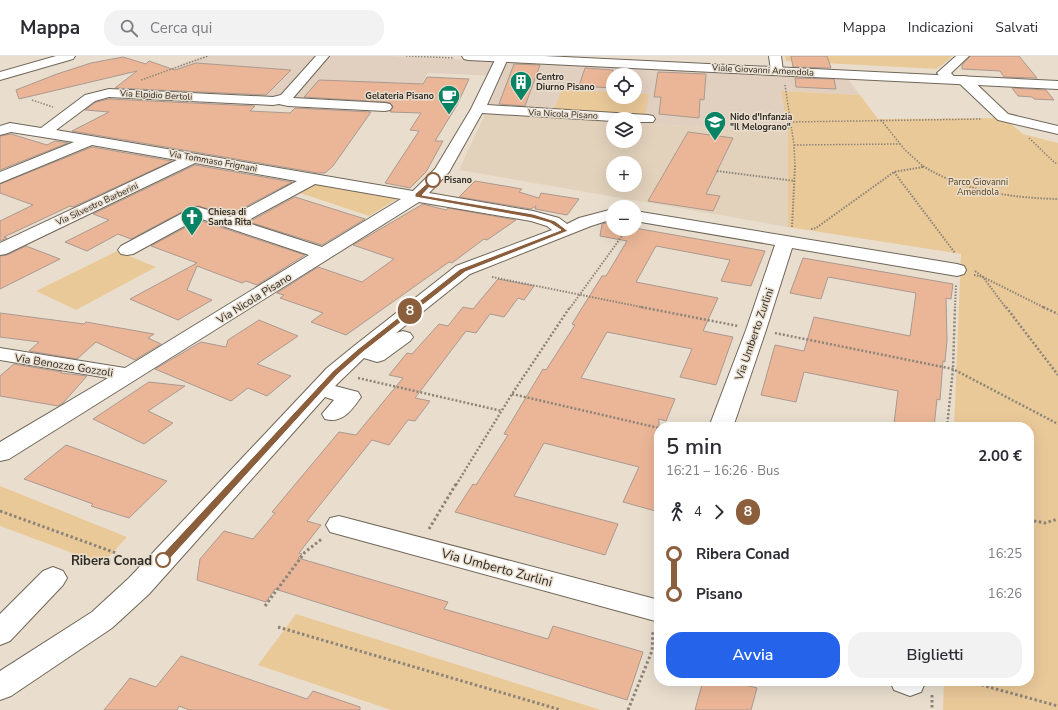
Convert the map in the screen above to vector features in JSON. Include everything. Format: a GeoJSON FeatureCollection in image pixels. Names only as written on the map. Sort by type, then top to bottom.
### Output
{"type":"FeatureCollection","features":[{"type":"Feature","properties":{"kind":"street"},"geometry":{"type":"LineString","coordinates":[[2,71],[29,56]]}},
{"type":"Feature","properties":{"kind":"street"},"geometry":{"type":"LineString","coordinates":[[2,71],[47,56]]}},
{"type":"Feature","properties":{"kind":"street"},"geometry":{"type":"LineString","coordinates":[[2,71],[69,56]]}},
{"type":"Feature","properties":{"kind":"street"},"geometry":{"type":"LineString","coordinates":[[2,71],[74,56]]}},
{"type":"Feature","properties":{"kind":"street"},"geometry":{"type":"LineString","coordinates":[[282,100],[286,98],[324,56]]}},
{"type":"Feature","properties":{"kind":"street","name":"Viale Giovanni Amendola"},"geometry":{"type":"LineString","coordinates":[[566,56],[950,77],[1058,85]]}},
{"type":"Feature","properties":{"kind":"street"},"geometry":{"type":"LineString","coordinates":[[963,56],[950,77],[1003,117],[1058,130]]}},
{"type":"Feature","properties":{"kind":"street","name":"Viale Giovanni Amendola"},"geometry":{"type":"LineString","coordinates":[[464,57],[503,57],[778,68]]}},
{"type":"Feature","properties":{"kind":"street","name":"Via Nicola Pisano"},"geometry":{"type":"LineString","coordinates":[[0,453],[129,375],[417,196],[441,172],[478,109],[503,57]]}},
{"type":"Feature","properties":{"kind":"street","name":"Viale Giovanni Amendola"},"geometry":{"type":"LineString","coordinates":[[950,77],[1058,80]]}},
{"type":"Feature","properties":{"kind":"street","name":"Via Elpidio Bertoli"},"geometry":{"type":"LineString","coordinates":[[42,133],[90,98],[109,93],[282,100],[288,102],[385,107]]}},
{"type":"Feature","properties":{"kind":"street","name":"Via Nicola Pisano"},"geometry":{"type":"LineString","coordinates":[[478,109],[648,119]]}},
{"type":"Feature","properties":{"kind":"street","name":"Via Tommaso Frignani"},"geometry":{"type":"LineString","coordinates":[[5,129],[42,133],[194,158],[533,216],[552,222],[565,231]]}},
{"type":"Feature","properties":{"kind":"street"},"geometry":{"type":"LineString","coordinates":[[0,178],[90,141]]}},
{"type":"Feature","properties":{"kind":"street","name":"Via Silvestro Barberini"},"geometry":{"type":"LineString","coordinates":[[0,250],[194,158]]}},
{"type":"Feature","properties":{"kind":"street"},"geometry":{"type":"LineString","coordinates":[[231,223],[314,178]]}},
{"type":"Feature","properties":{"kind":"street"},"geometry":{"type":"LineString","coordinates":[[127,250],[198,212],[324,254]]}},
{"type":"Feature","properties":{"kind":"street"},"geometry":{"type":"LineString","coordinates":[[0,687],[102,620],[139,586],[336,373],[361,350],[462,270],[585,222],[606,216]]}},
{"type":"Feature","properties":{"kind":"street"},"geometry":{"type":"LineString","coordinates":[[642,217],[788,237],[964,269]]}},
{"type":"Feature","properties":{"kind":"street","name":"Via Umberto Zurlini"},"geometry":{"type":"LineString","coordinates":[[723,422],[788,237]]}},
{"type":"Feature","properties":{"kind":"street"},"geometry":{"type":"LineString","coordinates":[[361,350],[377,356],[403,337]]}},
{"type":"Feature","properties":{"kind":"street","name":"Via Benozzo Gozzoli"},"geometry":{"type":"LineString","coordinates":[[0,354],[129,375]]}},
{"type":"Feature","properties":{"kind":"street"},"geometry":{"type":"LineString","coordinates":[[320,389],[350,397],[333,414]]}},
{"type":"Feature","properties":{"kind":"street","name":"Via Umberto Zurlini"},"geometry":{"type":"LineString","coordinates":[[339,525],[654,604]]}},
{"type":"Feature","properties":{"kind":"street"},"geometry":{"type":"LineString","coordinates":[[0,633],[53,578]]}},
{"type":"Feature","properties":{"kind":"path"},"geometry":{"type":"LineString","coordinates":[[406,56],[464,57]]}},
{"type":"Feature","properties":{"kind":"path"},"geometry":{"type":"LineString","coordinates":[[778,68],[794,145],[795,180],[788,237],[816,228],[894,172],[923,167]]}},
{"type":"Feature","properties":{"kind":"path"},"geometry":{"type":"LineString","coordinates":[[32,100],[56,108]]}},
{"type":"Feature","properties":{"kind":"path"},"geometry":{"type":"LineString","coordinates":[[790,122],[896,119],[982,119]]}},
{"type":"Feature","properties":{"kind":"path"},"geometry":{"type":"LineString","coordinates":[[881,120],[910,155],[923,167],[945,178],[976,189],[1007,196],[1047,199],[1058,198]]}},
{"type":"Feature","properties":{"kind":"path"},"geometry":{"type":"LineString","coordinates":[[770,126],[791,128]]}},
{"type":"Feature","properties":{"kind":"path"},"geometry":{"type":"LineString","coordinates":[[1033,138],[1027,136],[1055,162],[1058,163]]}},
{"type":"Feature","properties":{"kind":"path"},"geometry":{"type":"LineString","coordinates":[[794,145],[901,144]]}},
{"type":"Feature","properties":{"kind":"path"},"geometry":{"type":"LineString","coordinates":[[717,171],[795,180]]}},
{"type":"Feature","properties":{"kind":"path"},"geometry":{"type":"LineString","coordinates":[[894,172],[956,254],[964,269],[948,422]]}},
{"type":"Feature","properties":{"kind":"path"},"geometry":{"type":"LineString","coordinates":[[419,546],[512,394],[578,295],[621,236]]}},
{"type":"Feature","properties":{"kind":"path"},"geometry":{"type":"LineString","coordinates":[[964,269],[1058,314]]}},
{"type":"Feature","properties":{"kind":"path"},"geometry":{"type":"LineString","coordinates":[[964,269],[983,277],[1058,375]]}},
{"type":"Feature","properties":{"kind":"path"},"geometry":{"type":"LineString","coordinates":[[462,270],[578,295],[953,369],[1058,424]]}},
{"type":"Feature","properties":{"kind":"path"},"geometry":{"type":"LineString","coordinates":[[336,373],[502,411]]}},
{"type":"Feature","properties":{"kind":"path"},"geometry":{"type":"LineString","coordinates":[[512,394],[654,427]]}},
{"type":"Feature","properties":{"kind":"path"},"geometry":{"type":"LineString","coordinates":[[0,512],[116,554]]}},
{"type":"Feature","properties":{"kind":"path"},"geometry":{"type":"LineString","coordinates":[[1034,521],[1045,523],[1058,519]]}},
{"type":"Feature","properties":{"kind":"path"},"geometry":{"type":"LineString","coordinates":[[265,606],[305,552],[339,525]]}},
{"type":"Feature","properties":{"kind":"path"},"geometry":{"type":"LineString","coordinates":[[278,627],[561,710]]}},
{"type":"Feature","properties":{"kind":"path"},"geometry":{"type":"LineString","coordinates":[[628,710],[652,651],[654,633]]}},
{"type":"Feature","properties":{"kind":"path"},"geometry":{"type":"LineString","coordinates":[[985,686],[1058,706]]}},
{"type":"Feature","properties":{"kind":"shaded area"},"geometry":{"type":"Polygon","coordinates":[[[204,56],[390,56],[639,68],[606,68],[606,104],[642,104],[642,68],[847,78],[860,95],[781,91],[788,132],[642,123],[642,112],[606,112],[606,122],[485,114],[502,76],[428,73],[410,102],[392,101],[385,110],[114,95],[129,83],[204,56]]]}},
{"type":"Feature","properties":{"kind":"shaded area"},"geometry":{"type":"Polygon","coordinates":[[[485,114],[606,122],[606,148],[642,148],[642,123],[788,132],[788,227],[642,202],[642,200],[632,200],[459,170],[485,114]]]}},
{"type":"Feature","properties":{"kind":"green space"},"geometry":{"type":"Polygon","coordinates":[[[785,56],[953,56],[937,69],[786,61],[785,56]]]}},
{"type":"Feature","properties":{"kind":"green space"},"geometry":{"type":"Polygon","coordinates":[[[562,90],[606,92],[606,104],[642,104],[642,94],[649,94],[645,116],[642,116],[642,112],[606,112],[606,113],[554,110],[562,90]]]}},
{"type":"Feature","properties":{"kind":"green space","name":"Parco Giovanni Amendola"},"geometry":{"type":"Polygon","coordinates":[[[781,91],[860,95],[878,119],[1004,118],[1023,134],[1058,143],[1058,710],[943,710],[944,686],[1034,686],[1034,422],[954,422],[961,254],[788,227],[788,132],[781,91]]]}},
{"type":"Feature","properties":{"kind":"green space"},"geometry":{"type":"Polygon","coordinates":[[[313,184],[397,199],[369,216],[297,192],[313,184]]]}},
{"type":"Feature","properties":{"kind":"green space"},"geometry":{"type":"Polygon","coordinates":[[[117,251],[156,267],[76,310],[36,291],[117,251]]]}},
{"type":"Feature","properties":{"kind":"green space"},"geometry":{"type":"Polygon","coordinates":[[[0,486],[127,537],[102,564],[0,526],[0,486]]]}},
{"type":"Feature","properties":{"kind":"green space"},"geometry":{"type":"Polygon","coordinates":[[[296,614],[601,710],[391,710],[258,665],[296,614]]]}},
{"type":"Feature","properties":{"kind":"building"},"geometry":{"type":"Polygon","coordinates":[[[791,56],[827,56],[831,68],[793,67],[791,56]]]}},
{"type":"Feature","properties":{"kind":"building"},"geometry":{"type":"Polygon","coordinates":[[[970,56],[1019,56],[1037,78],[1004,77],[1000,71],[962,69],[962,65],[970,56]]]}},
{"type":"Feature","properties":{"kind":"building"},"geometry":{"type":"Polygon","coordinates":[[[123,57],[146,64],[149,61],[175,70],[196,63],[291,70],[266,95],[115,88],[137,71],[19,99],[16,90],[91,63],[123,57]]]}},
{"type":"Feature","properties":{"kind":"building"},"geometry":{"type":"Polygon","coordinates":[[[514,64],[540,65],[525,106],[499,104],[514,64]]]}},
{"type":"Feature","properties":{"kind":"building"},"geometry":{"type":"Polygon","coordinates":[[[585,68],[606,70],[606,88],[579,86],[585,68]]]}},
{"type":"Feature","properties":{"kind":"building"},"geometry":{"type":"Polygon","coordinates":[[[658,72],[706,74],[704,100],[700,99],[699,118],[659,114],[661,97],[654,97],[658,72]]]}},
{"type":"Feature","properties":{"kind":"building"},"geometry":{"type":"Polygon","coordinates":[[[427,77],[469,79],[457,105],[435,141],[443,141],[426,172],[410,188],[385,183],[419,131],[410,130],[421,113],[390,112],[393,106],[390,103],[385,102],[304,97],[319,80],[423,84],[427,77]]]}},
{"type":"Feature","properties":{"kind":"building"},"geometry":{"type":"Polygon","coordinates":[[[795,78],[834,79],[836,89],[796,87],[795,78]]]}},
{"type":"Feature","properties":{"kind":"building"},"geometry":{"type":"Polygon","coordinates":[[[1012,88],[1046,90],[1054,100],[1034,99],[1032,97],[1018,96],[1012,88]]]}},
{"type":"Feature","properties":{"kind":"building"},"geometry":{"type":"Polygon","coordinates":[[[109,99],[255,106],[250,111],[290,113],[295,108],[371,112],[333,166],[325,173],[318,173],[72,131],[109,112],[85,110],[96,102],[109,99]]]}},
{"type":"Feature","properties":{"kind":"building"},"geometry":{"type":"Polygon","coordinates":[[[688,132],[733,138],[706,194],[720,196],[713,211],[648,201],[688,132]]]}},
{"type":"Feature","properties":{"kind":"building"},"geometry":{"type":"Polygon","coordinates":[[[11,134],[47,145],[55,141],[68,143],[0,170],[0,136],[11,134]]]}},
{"type":"Feature","properties":{"kind":"building"},"geometry":{"type":"Polygon","coordinates":[[[92,147],[172,161],[73,207],[70,206],[4,237],[7,238],[0,241],[0,221],[33,205],[0,193],[0,184],[92,147]]]}},
{"type":"Feature","properties":{"kind":"building"},"geometry":{"type":"Polygon","coordinates":[[[195,165],[292,182],[230,215],[198,206],[191,207],[131,239],[118,234],[87,251],[65,242],[109,220],[93,214],[195,165]]]}},
{"type":"Feature","properties":{"kind":"building"},"geometry":{"type":"Polygon","coordinates":[[[475,181],[522,189],[519,192],[539,198],[541,193],[579,199],[567,215],[535,209],[536,206],[531,209],[459,197],[475,181]]]}},
{"type":"Feature","properties":{"kind":"building"},"geometry":{"type":"Polygon","coordinates":[[[295,197],[365,219],[322,245],[249,222],[295,197]]]}},
{"type":"Feature","properties":{"kind":"building"},"geometry":{"type":"Polygon","coordinates":[[[423,204],[446,210],[448,208],[516,220],[487,240],[484,239],[452,263],[449,262],[346,335],[311,322],[323,313],[280,298],[284,295],[277,293],[318,267],[362,282],[394,259],[353,245],[423,204]]]}},
{"type":"Feature","properties":{"kind":"building"},"geometry":{"type":"Polygon","coordinates":[[[199,220],[305,255],[257,285],[246,281],[242,283],[197,266],[187,290],[212,300],[178,320],[130,299],[197,263],[151,246],[199,220]]]}},
{"type":"Feature","properties":{"kind":"building"},"geometry":{"type":"Polygon","coordinates":[[[606,223],[606,236],[642,236],[642,229],[765,251],[751,286],[721,281],[730,260],[656,246],[636,282],[718,298],[703,331],[733,337],[716,385],[680,377],[692,349],[607,332],[581,378],[675,399],[666,421],[659,419],[659,422],[654,422],[654,511],[623,502],[639,467],[544,443],[514,496],[618,524],[605,555],[455,512],[473,484],[476,485],[508,435],[504,434],[543,369],[546,370],[575,325],[572,324],[602,276],[606,276],[627,241],[600,236],[602,224],[606,223]]]}},
{"type":"Feature","properties":{"kind":"building"},"geometry":{"type":"Polygon","coordinates":[[[26,246],[60,259],[0,289],[0,256],[7,255],[26,246]]]}},
{"type":"Feature","properties":{"kind":"building"},"geometry":{"type":"Polygon","coordinates":[[[803,258],[953,284],[951,299],[946,298],[947,340],[945,362],[943,361],[940,400],[937,399],[935,422],[894,422],[898,391],[804,372],[796,402],[761,395],[775,345],[804,351],[814,317],[910,336],[916,293],[828,277],[821,299],[790,293],[803,258]]]}},
{"type":"Feature","properties":{"kind":"building"},"geometry":{"type":"Polygon","coordinates":[[[498,279],[534,286],[524,300],[518,298],[504,317],[490,314],[476,333],[466,331],[415,398],[430,401],[415,421],[408,420],[389,445],[372,440],[307,521],[321,525],[299,553],[302,554],[298,558],[448,602],[444,609],[548,639],[553,626],[643,652],[627,700],[275,589],[266,602],[197,580],[200,559],[224,531],[253,539],[275,513],[272,512],[339,432],[356,435],[403,378],[389,375],[407,353],[412,354],[439,324],[448,326],[463,307],[473,309],[498,279]]]}},
{"type":"Feature","properties":{"kind":"building"},"geometry":{"type":"Polygon","coordinates":[[[0,313],[84,324],[86,322],[154,334],[148,338],[161,344],[135,360],[96,342],[77,359],[29,351],[39,342],[0,337],[0,313]]]}},
{"type":"Feature","properties":{"kind":"building"},"geometry":{"type":"Polygon","coordinates":[[[259,320],[298,336],[257,364],[291,376],[267,396],[248,388],[231,401],[155,369],[201,342],[226,347],[228,340],[259,320]]]}},
{"type":"Feature","properties":{"kind":"building"},"geometry":{"type":"Polygon","coordinates":[[[14,364],[62,372],[61,373],[87,376],[63,403],[58,406],[0,396],[0,376],[14,364]]]}},
{"type":"Feature","properties":{"kind":"building"},"geometry":{"type":"Polygon","coordinates":[[[149,382],[185,386],[148,411],[173,423],[144,444],[93,419],[149,382]]]}},
{"type":"Feature","properties":{"kind":"building"},"geometry":{"type":"Polygon","coordinates":[[[66,445],[167,481],[129,518],[91,506],[93,504],[24,479],[66,445]]]}},
{"type":"Feature","properties":{"kind":"building"},"geometry":{"type":"Polygon","coordinates":[[[181,656],[307,699],[313,691],[360,707],[360,710],[189,710],[179,706],[177,710],[104,710],[130,678],[156,687],[181,656]]]}},
{"type":"Feature","properties":{"kind":"building"},"geometry":{"type":"Polygon","coordinates":[[[702,686],[750,686],[757,688],[751,710],[695,710],[702,686]]]}},
{"type":"Feature","properties":{"kind":"bus line","name":"8"},"geometry":{"type":"LineString","coordinates":[[163,560],[288,423],[336,373],[361,350],[462,270],[565,231],[552,222],[533,216],[417,196],[433,180]]}},
{"type":"Feature","properties":{"kind":"place","name":"Centro Diurno Pisano"},"geometry":{"type":"Point","coordinates":[521,102]}},
{"type":"Feature","properties":{"kind":"place","name":"Gelateria Pisano"},"geometry":{"type":"Point","coordinates":[449,116]}},
{"type":"Feature","properties":{"kind":"place","name":"Nido d'Infanzia \"Il Melograno\""},"geometry":{"type":"Point","coordinates":[715,142]}},
{"type":"Feature","properties":{"kind":"place","name":"Pisano"},"geometry":{"type":"Point","coordinates":[433,180]}},
{"type":"Feature","properties":{"kind":"place","name":"Chiesa di Santa Rita"},"geometry":{"type":"Point","coordinates":[192,236]}},
{"type":"Feature","properties":{"kind":"place","name":"Ribera Conad"},"geometry":{"type":"Point","coordinates":[163,560]}}]}
